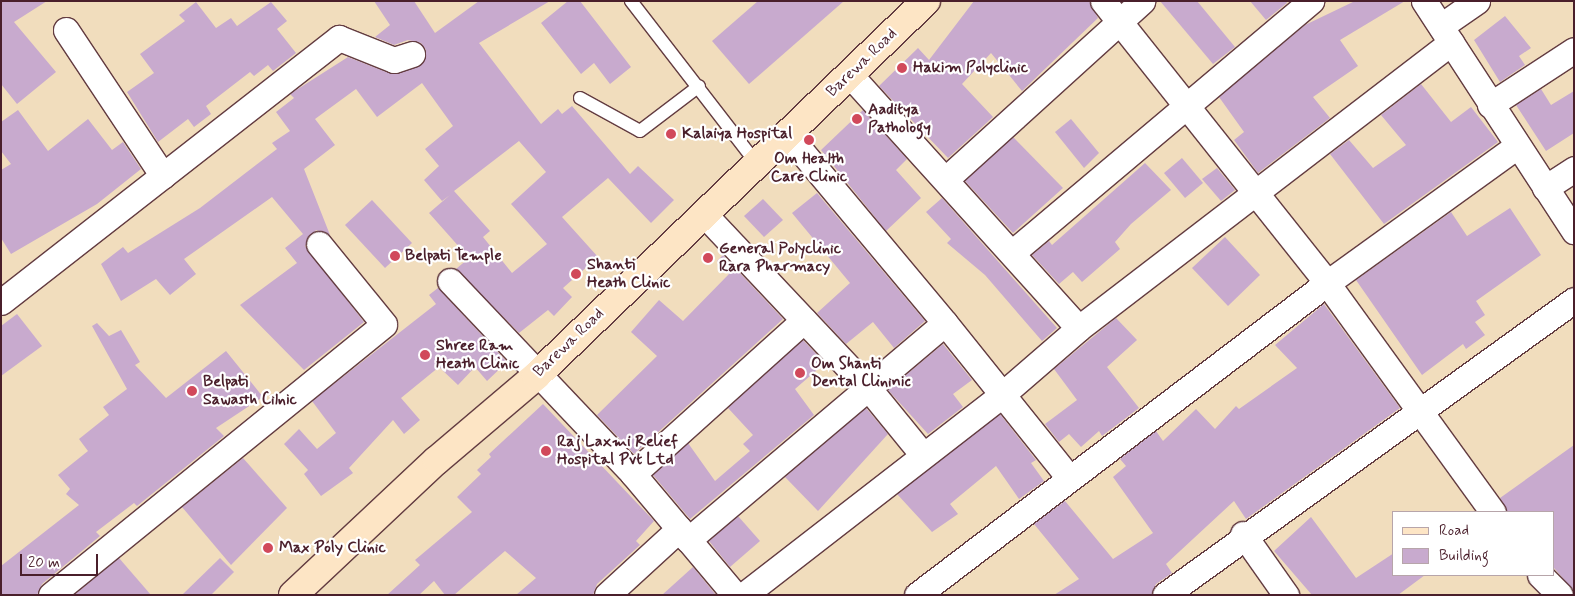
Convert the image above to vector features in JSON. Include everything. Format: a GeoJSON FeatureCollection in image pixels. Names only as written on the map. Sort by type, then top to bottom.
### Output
{"type":"FeatureCollection","features":[{"type":"Feature","properties":{"kind":"main road","name":"Barewa Road"},"geometry":{"type":"LineString","coordinates":[[293,595],[437,460],[536,376],[703,213],[926,1]]}},
{"type":"Feature","properties":{"kind":"street"},"geometry":{"type":"LineString","coordinates":[[1103,1],[1254,197],[1327,283],[1423,412],[1492,511]]}},
{"type":"Feature","properties":{"kind":"street"},"geometry":{"type":"LineString","coordinates":[[946,179],[1142,1]]}},
{"type":"Feature","properties":{"kind":"street"},"geometry":{"type":"LineString","coordinates":[[1013,252],[1184,105],[1311,1]]}},
{"type":"Feature","properties":{"kind":"street"},"geometry":{"type":"LineString","coordinates":[[1424,1],[1490,105],[1574,231]]}},
{"type":"Feature","properties":{"kind":"street"},"geometry":{"type":"LineString","coordinates":[[744,595],[1004,393],[1079,328],[1254,197],[1446,34],[1477,1]]}},
{"type":"Feature","properties":{"kind":"street"},"geometry":{"type":"LineString","coordinates":[[66,30],[163,176]]}},
{"type":"Feature","properties":{"kind":"street"},"geometry":{"type":"LineString","coordinates":[[1,302],[339,38],[394,60],[412,54]]}},
{"type":"Feature","properties":{"kind":"street"},"geometry":{"type":"LineString","coordinates":[[1490,105],[1574,50]]}},
{"type":"Feature","properties":{"kind":"street"},"geometry":{"type":"LineString","coordinates":[[850,75],[1013,252],[1079,328]]}},
{"type":"Feature","properties":{"kind":"street"},"geometry":{"type":"LineString","coordinates":[[787,134],[1004,393],[1069,478]]}},
{"type":"Feature","properties":{"kind":"street"},"geometry":{"type":"LineString","coordinates":[[917,595],[1327,283],[1517,146]]}},
{"type":"Feature","properties":{"kind":"street"},"geometry":{"type":"LineString","coordinates":[[1545,188],[1574,169]]}},
{"type":"Feature","properties":{"kind":"street"},"geometry":{"type":"LineString","coordinates":[[703,213],[870,390],[923,455]]}},
{"type":"Feature","properties":{"kind":"street"},"geometry":{"type":"LineString","coordinates":[[51,595],[384,324],[319,244]]}},
{"type":"Feature","properties":{"kind":"street"},"geometry":{"type":"LineString","coordinates":[[450,281],[536,376],[633,474],[735,595]]}},
{"type":"Feature","properties":{"kind":"street"},"geometry":{"type":"LineString","coordinates":[[1164,595],[1243,534],[1423,412],[1574,300]]}},
{"type":"Feature","properties":{"kind":"street"},"geometry":{"type":"LineString","coordinates":[[633,474],[804,320]]}},
{"type":"Feature","properties":{"kind":"street"},"geometry":{"type":"LineString","coordinates":[[607,595],[870,390],[945,323]]}},
{"type":"Feature","properties":{"kind":"street"},"geometry":{"type":"LineString","coordinates":[[1243,534],[1286,595]]}},
{"type":"Feature","properties":{"kind":"street"},"geometry":{"type":"LineString","coordinates":[[1541,576],[1560,595]]}},
{"type":"Feature","properties":{"kind":"lane"},"geometry":{"type":"LineString","coordinates":[[631,1],[699,86],[756,163]]}},
{"type":"Feature","properties":{"kind":"lane"},"geometry":{"type":"LineString","coordinates":[[580,98],[640,131],[699,86]]}},
{"type":"Feature","properties":{"kind":"building"},"geometry":{"type":"Polygon","coordinates":[[[1,1],[47,1],[14,22],[56,72],[17,104],[1,84],[1,1]]]}},
{"type":"Feature","properties":{"kind":"building"},"geometry":{"type":"Polygon","coordinates":[[[374,1],[414,1],[435,33],[479,1],[550,1],[479,43],[541,124],[558,109],[562,114],[572,106],[630,174],[638,166],[674,200],[651,223],[608,178],[562,217],[598,257],[563,288],[572,297],[554,316],[548,310],[519,333],[456,269],[469,258],[429,213],[450,195],[442,201],[424,180],[439,166],[425,149],[453,126],[422,83],[377,117],[356,89],[315,119],[335,145],[304,169],[330,235],[316,230],[305,246],[364,322],[304,370],[240,305],[297,263],[285,248],[303,234],[272,197],[184,259],[196,274],[170,295],[156,279],[121,301],[101,264],[123,247],[128,253],[200,208],[277,149],[272,143],[290,131],[276,112],[294,98],[290,94],[348,57],[389,73],[423,63],[426,50],[421,43],[408,40],[394,45],[375,37],[390,25],[374,1]],[[519,141],[454,191],[490,231],[483,237],[512,273],[547,244],[511,204],[546,172],[519,141]]]}},
{"type":"Feature","properties":{"kind":"building"},"geometry":{"type":"Polygon","coordinates":[[[568,1],[580,1],[631,67],[610,84],[594,63],[581,74],[541,23],[568,1]]]}},
{"type":"Feature","properties":{"kind":"building"},"geometry":{"type":"Polygon","coordinates":[[[758,1],[844,1],[749,84],[712,41],[758,1]]]}},
{"type":"Feature","properties":{"kind":"building"},"geometry":{"type":"Polygon","coordinates":[[[974,1],[1089,1],[1098,18],[1022,91],[991,53],[962,84],[993,117],[948,158],[879,86],[918,48],[929,60],[974,1]]]}},
{"type":"Feature","properties":{"kind":"building"},"geometry":{"type":"Polygon","coordinates":[[[1160,1],[1197,1],[1235,47],[1213,64],[1160,1]]]}},
{"type":"Feature","properties":{"kind":"building"},"geometry":{"type":"Polygon","coordinates":[[[1250,1],[1286,1],[1287,3],[1266,20],[1250,1]]]}},
{"type":"Feature","properties":{"kind":"building"},"geometry":{"type":"Polygon","coordinates":[[[1355,1],[1405,1],[1340,40],[1358,66],[1313,97],[1330,118],[1258,173],[1234,140],[1244,132],[1219,97],[1305,25],[1355,1]]]}},
{"type":"Feature","properties":{"kind":"building"},"geometry":{"type":"Polygon","coordinates":[[[196,2],[216,28],[231,18],[237,26],[271,2],[287,21],[277,29],[296,53],[273,71],[268,65],[254,76],[250,72],[206,106],[211,114],[194,127],[188,119],[158,142],[127,92],[154,73],[140,54],[185,21],[179,15],[196,2]]]}},
{"type":"Feature","properties":{"kind":"building"},"geometry":{"type":"Polygon","coordinates":[[[1505,16],[1531,48],[1519,56],[1525,65],[1500,82],[1474,40],[1505,16]]]}},
{"type":"Feature","properties":{"kind":"building"},"geometry":{"type":"Polygon","coordinates":[[[1421,84],[1451,122],[1471,107],[1498,142],[1384,224],[1330,154],[1349,140],[1373,168],[1406,145],[1381,115],[1421,84]]]}},
{"type":"Feature","properties":{"kind":"building"},"geometry":{"type":"Polygon","coordinates":[[[1541,89],[1551,105],[1574,91],[1574,133],[1546,151],[1516,105],[1541,89]]]}},
{"type":"Feature","properties":{"kind":"building"},"geometry":{"type":"Polygon","coordinates":[[[18,110],[48,151],[88,119],[112,150],[123,142],[141,169],[97,204],[11,254],[1,238],[1,170],[11,164],[1,151],[1,122],[18,110]]]}},
{"type":"Feature","properties":{"kind":"building"},"geometry":{"type":"Polygon","coordinates":[[[863,110],[907,159],[896,170],[921,198],[886,231],[821,150],[863,110]]]}},
{"type":"Feature","properties":{"kind":"building"},"geometry":{"type":"Polygon","coordinates":[[[1071,119],[1099,153],[1084,168],[1055,132],[1071,119]]]}},
{"type":"Feature","properties":{"kind":"building"},"geometry":{"type":"Polygon","coordinates":[[[1013,137],[1063,188],[1013,233],[965,181],[1013,137]]]}},
{"type":"Feature","properties":{"kind":"building"},"geometry":{"type":"Polygon","coordinates":[[[1182,158],[1203,183],[1185,198],[1164,173],[1182,158]]]}},
{"type":"Feature","properties":{"kind":"building"},"geometry":{"type":"Polygon","coordinates":[[[1145,163],[1171,190],[1131,224],[1115,242],[1120,249],[1082,282],[1073,272],[1059,284],[1032,255],[1049,241],[1052,245],[1145,163]]]}},
{"type":"Feature","properties":{"kind":"building"},"geometry":{"type":"Polygon","coordinates":[[[1217,168],[1235,190],[1221,201],[1202,179],[1217,168]]]}},
{"type":"Feature","properties":{"kind":"building"},"geometry":{"type":"Polygon","coordinates":[[[817,193],[925,321],[894,348],[873,322],[846,344],[817,313],[850,283],[792,213],[817,193]]]}},
{"type":"Feature","properties":{"kind":"building"},"geometry":{"type":"Polygon","coordinates":[[[942,198],[1057,328],[1042,341],[985,275],[947,243],[951,239],[926,212],[942,198]]]}},
{"type":"Feature","properties":{"kind":"building"},"geometry":{"type":"Polygon","coordinates":[[[763,199],[783,220],[764,237],[744,216],[763,199]]]}},
{"type":"Feature","properties":{"kind":"building"},"geometry":{"type":"Polygon","coordinates":[[[372,200],[412,243],[385,268],[345,225],[372,200]]]}},
{"type":"Feature","properties":{"kind":"building"},"geometry":{"type":"Polygon","coordinates":[[[1510,208],[1541,255],[1476,301],[1485,315],[1475,322],[1485,335],[1466,349],[1463,344],[1422,375],[1356,280],[1451,212],[1467,236],[1510,208]]]}},
{"type":"Feature","properties":{"kind":"building"},"geometry":{"type":"Polygon","coordinates":[[[1225,237],[1260,275],[1228,306],[1192,268],[1225,237]]]}},
{"type":"Feature","properties":{"kind":"building"},"geometry":{"type":"Polygon","coordinates":[[[723,255],[783,319],[634,454],[597,415],[657,356],[631,332],[659,300],[683,321],[729,274],[717,261],[723,255]]]}},
{"type":"Feature","properties":{"kind":"building"},"geometry":{"type":"Polygon","coordinates":[[[438,288],[507,362],[487,381],[475,367],[458,385],[439,367],[401,398],[420,420],[404,434],[393,420],[349,468],[353,473],[321,496],[304,474],[308,470],[284,444],[299,429],[317,449],[336,433],[312,401],[436,304],[429,295],[438,288]]]}},
{"type":"Feature","properties":{"kind":"building"},"geometry":{"type":"Polygon","coordinates":[[[1324,304],[1400,408],[1246,519],[1234,501],[1166,564],[1172,573],[1156,584],[1151,595],[1054,595],[1079,579],[1034,524],[1065,501],[1113,559],[1153,533],[1113,477],[1126,466],[1120,459],[1156,431],[1163,441],[1196,409],[1215,429],[1236,406],[1239,409],[1297,368],[1275,345],[1324,304]]]}},
{"type":"Feature","properties":{"kind":"building"},"geometry":{"type":"Polygon","coordinates":[[[17,314],[42,346],[1,376],[1,326],[17,314]]]}},
{"type":"Feature","properties":{"kind":"building"},"geometry":{"type":"Polygon","coordinates":[[[1116,318],[1137,340],[1107,367],[1139,408],[1102,436],[1099,431],[1081,447],[1069,434],[1059,442],[1045,424],[1077,400],[1054,369],[1116,318]]]}},
{"type":"Feature","properties":{"kind":"building"},"geometry":{"type":"Polygon","coordinates":[[[97,323],[109,336],[121,330],[140,362],[135,365],[166,398],[226,351],[263,397],[216,428],[224,436],[137,506],[134,503],[96,532],[100,536],[42,584],[37,595],[1,595],[1,566],[79,505],[66,494],[70,489],[58,475],[88,451],[79,439],[109,415],[103,407],[127,389],[92,326],[97,323]]]}},
{"type":"Feature","properties":{"kind":"building"},"geometry":{"type":"Polygon","coordinates":[[[803,340],[825,363],[795,389],[814,415],[690,519],[653,475],[688,443],[715,481],[750,451],[743,444],[753,435],[728,408],[803,340]]]}},
{"type":"Feature","properties":{"kind":"building"},"geometry":{"type":"Polygon","coordinates":[[[943,344],[972,380],[953,394],[963,407],[928,434],[888,390],[943,344]]]}},
{"type":"Feature","properties":{"kind":"building"},"geometry":{"type":"Polygon","coordinates":[[[543,404],[654,521],[636,541],[640,545],[597,584],[593,595],[516,595],[536,578],[505,551],[454,595],[445,595],[434,581],[419,595],[387,595],[420,565],[415,560],[472,512],[457,497],[481,474],[477,470],[491,457],[489,454],[543,404]]]}},
{"type":"Feature","properties":{"kind":"building"},"geometry":{"type":"Polygon","coordinates":[[[866,408],[888,434],[818,511],[785,477],[866,408]]]}},
{"type":"Feature","properties":{"kind":"building"},"geometry":{"type":"Polygon","coordinates":[[[1000,414],[1036,460],[1031,463],[1044,481],[1019,499],[996,466],[950,504],[958,514],[932,532],[897,494],[1000,414]]]}},
{"type":"Feature","properties":{"kind":"building"},"geometry":{"type":"Polygon","coordinates":[[[1574,445],[1574,591],[1555,569],[1555,511],[1506,511],[1500,498],[1574,445]]]}},
{"type":"Feature","properties":{"kind":"building"},"geometry":{"type":"Polygon","coordinates":[[[243,458],[287,508],[231,565],[182,507],[243,458]]]}},
{"type":"Feature","properties":{"kind":"building"},"geometry":{"type":"Polygon","coordinates":[[[738,516],[760,541],[730,567],[709,541],[738,516]]]}},
{"type":"Feature","properties":{"kind":"building"},"geometry":{"type":"Polygon","coordinates":[[[1311,517],[1356,578],[1392,554],[1392,576],[1424,576],[1398,595],[1312,595],[1274,551],[1311,517]]]}},
{"type":"Feature","properties":{"kind":"building"},"geometry":{"type":"Polygon","coordinates":[[[119,558],[151,595],[74,595],[119,558]]]}},
{"type":"Feature","properties":{"kind":"building"},"geometry":{"type":"Polygon","coordinates":[[[220,558],[234,572],[211,595],[182,595],[220,558]]]}},
{"type":"Feature","properties":{"kind":"building"},"geometry":{"type":"Polygon","coordinates":[[[693,567],[716,595],[662,595],[693,567]]]}},
{"type":"Feature","properties":{"kind":"place","name":"Hakim Polyclinic"},"geometry":{"type":"Point","coordinates":[902,68]}},
{"type":"Feature","properties":{"kind":"place","name":"Aaditya Pathology"},"geometry":{"type":"Point","coordinates":[857,119]}},
{"type":"Feature","properties":{"kind":"place","name":"Kalaiya Hospital"},"geometry":{"type":"Point","coordinates":[671,134]}},
{"type":"Feature","properties":{"kind":"place","name":"Om Health Care Clinic"},"geometry":{"type":"Point","coordinates":[809,140]}},
{"type":"Feature","properties":{"kind":"place","name":"Belpati Temple"},"geometry":{"type":"Point","coordinates":[395,256]}},
{"type":"Feature","properties":{"kind":"place","name":"General Polyclinic Rara Pharmacy"},"geometry":{"type":"Point","coordinates":[708,258]}},
{"type":"Feature","properties":{"kind":"place","name":"Shanti Heath Clinic"},"geometry":{"type":"Point","coordinates":[576,274]}},
{"type":"Feature","properties":{"kind":"place","name":"Shree Ram Heath Clinic"},"geometry":{"type":"Point","coordinates":[425,355]}},
{"type":"Feature","properties":{"kind":"place","name":"Om Shanti Dental Clininic"},"geometry":{"type":"Point","coordinates":[800,373]}},
{"type":"Feature","properties":{"kind":"place","name":"Belpati Sawasth Cilnic"},"geometry":{"type":"Point","coordinates":[192,391]}},
{"type":"Feature","properties":{"kind":"place","name":"Raj Laxmi Relief Hospital Pvt Ltd"},"geometry":{"type":"Point","coordinates":[546,451]}},
{"type":"Feature","properties":{"kind":"place","name":"Max Poly Clinic"},"geometry":{"type":"Point","coordinates":[268,548]}}]}
